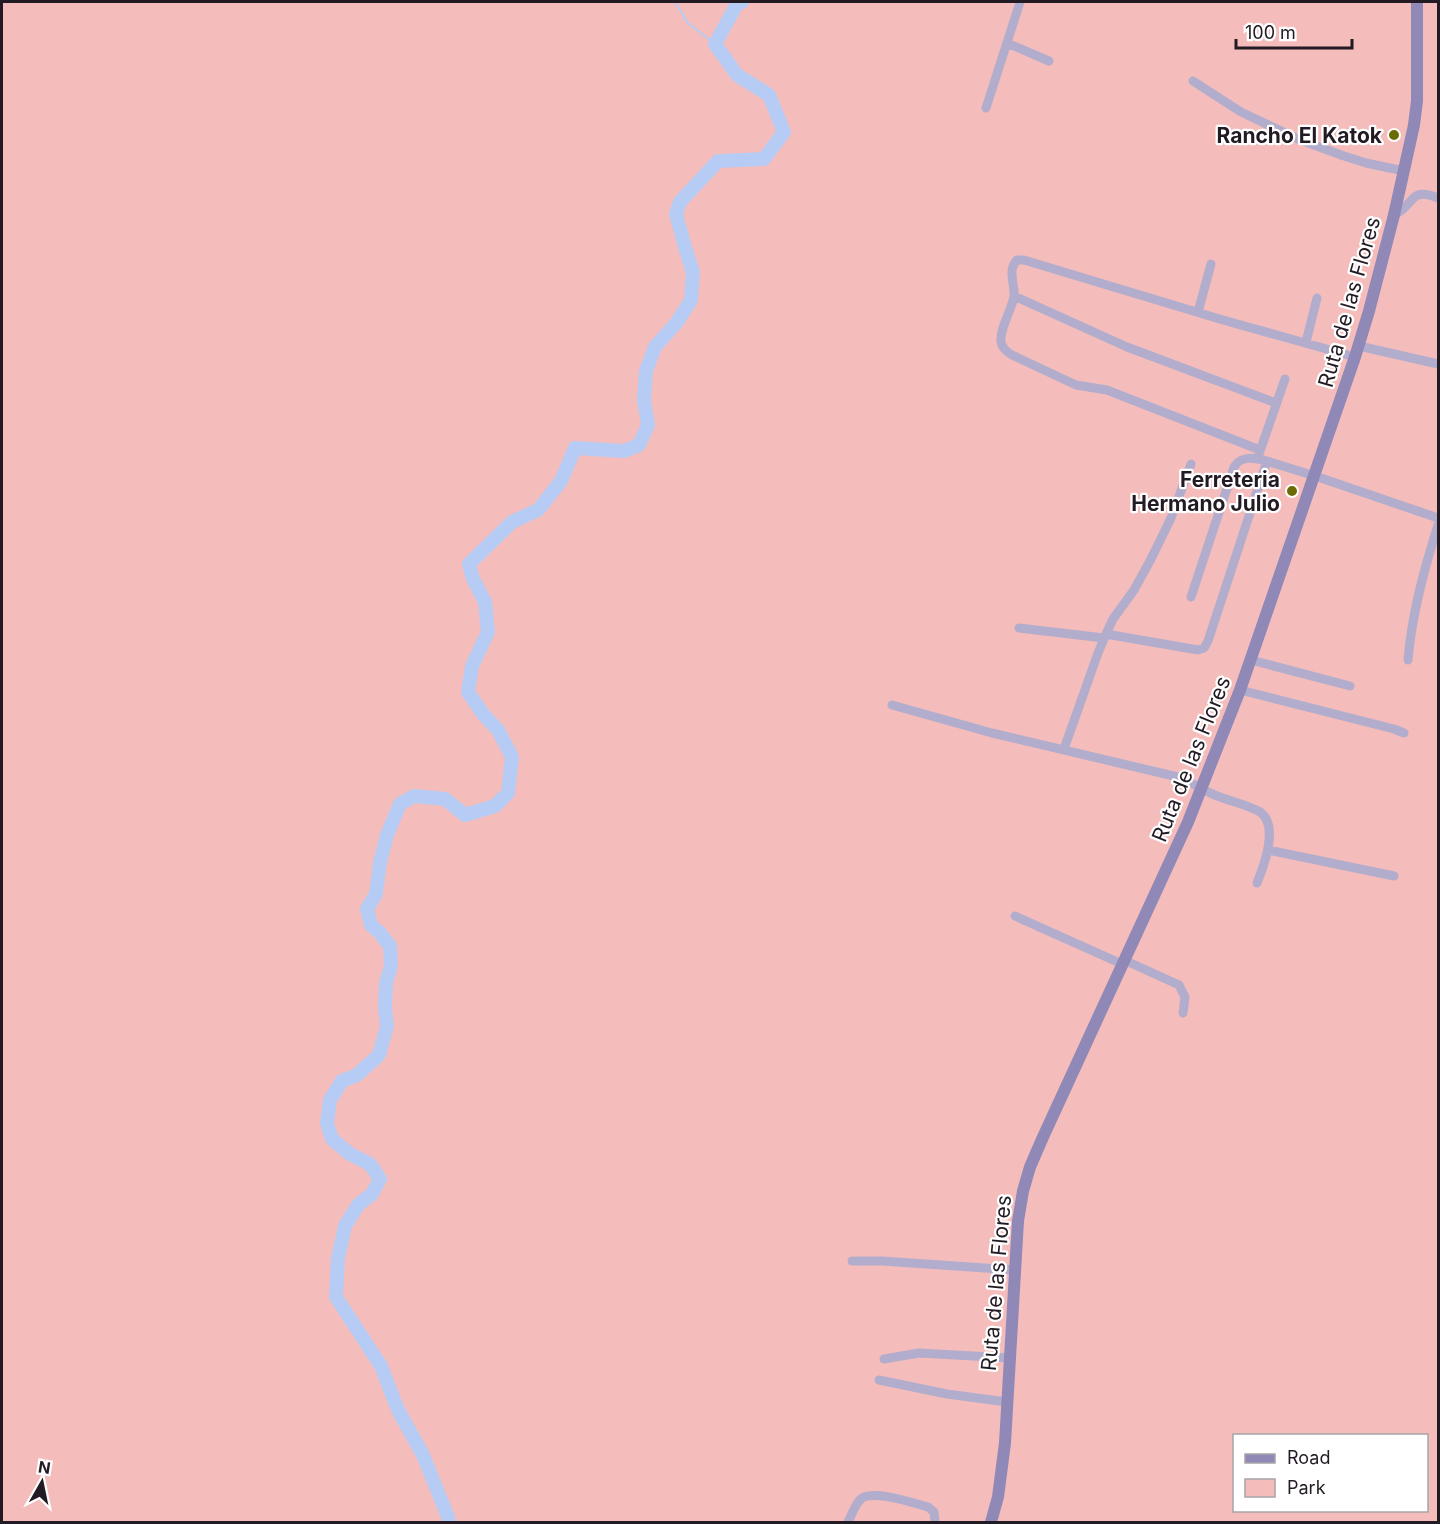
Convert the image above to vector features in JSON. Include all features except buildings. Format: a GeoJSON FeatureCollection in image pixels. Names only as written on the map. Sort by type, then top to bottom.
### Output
{"type":"FeatureCollection","features":[{"type":"Feature","properties":{"kind":"main road","name":"Ruta de las Flores"},"geometry":{"type":"LineString","coordinates":[[991,1522],[1002,1472],[1014,1270],[1023,1191],[1030,1167],[1169,864],[1240,690],[1357,351],[1394,214],[1414,125],[1417,101],[1417,2]]}},
{"type":"Feature","properties":{"kind":"street"},"geometry":{"type":"LineString","coordinates":[[986,108],[1020,2]]}},
{"type":"Feature","properties":{"kind":"street"},"geometry":{"type":"LineString","coordinates":[[1006,43],[1049,62]]}},
{"type":"Feature","properties":{"kind":"street"},"geometry":{"type":"LineString","coordinates":[[1193,81],[1241,112],[1298,139],[1349,158],[1404,171]]}},
{"type":"Feature","properties":{"kind":"street"},"geometry":{"type":"LineString","coordinates":[[1394,214],[1413,197],[1420,194],[1438,198]]}},
{"type":"Feature","properties":{"kind":"street"},"geometry":{"type":"LineString","coordinates":[[1438,364],[1306,342],[1024,260],[1017,260],[1013,264],[1014,296],[1000,343],[1012,355],[1076,385],[1107,390],[1262,457],[1438,518]]}},
{"type":"Feature","properties":{"kind":"street"},"geometry":{"type":"LineString","coordinates":[[1198,312],[1211,264]]}},
{"type":"Feature","properties":{"kind":"street"},"geometry":{"type":"LineString","coordinates":[[1014,296],[1127,347],[1276,403]]}},
{"type":"Feature","properties":{"kind":"street"},"geometry":{"type":"LineString","coordinates":[[1306,342],[1317,298]]}},
{"type":"Feature","properties":{"kind":"street"},"geometry":{"type":"LineString","coordinates":[[1019,628],[1105,636],[1198,650],[1204,648],[1208,641],[1276,403],[1285,379]]}},
{"type":"Feature","properties":{"kind":"street"},"geometry":{"type":"LineString","coordinates":[[1191,597],[1234,467],[1241,459],[1262,457]]}},
{"type":"Feature","properties":{"kind":"street"},"geometry":{"type":"LineString","coordinates":[[1064,749],[1105,636],[1156,549],[1171,518],[1191,464]]}},
{"type":"Feature","properties":{"kind":"street"},"geometry":{"type":"LineString","coordinates":[[1408,660],[1419,593],[1438,525]]}},
{"type":"Feature","properties":{"kind":"street"},"geometry":{"type":"LineString","coordinates":[[1251,660],[1350,686]]}},
{"type":"Feature","properties":{"kind":"street"},"geometry":{"type":"LineString","coordinates":[[1240,690],[1404,733]]}},
{"type":"Feature","properties":{"kind":"street"},"geometry":{"type":"LineString","coordinates":[[892,705],[1178,777],[1216,796],[1258,811],[1265,817],[1268,825],[1268,850],[1257,883]]}},
{"type":"Feature","properties":{"kind":"street"},"geometry":{"type":"LineString","coordinates":[[1268,850],[1395,876]]}},
{"type":"Feature","properties":{"kind":"street"},"geometry":{"type":"LineString","coordinates":[[1015,916],[1179,985],[1185,997],[1183,1013]]}},
{"type":"Feature","properties":{"kind":"street"},"geometry":{"type":"LineString","coordinates":[[852,1261],[1014,1270]]}},
{"type":"Feature","properties":{"kind":"street"},"geometry":{"type":"LineString","coordinates":[[884,1359],[919,1353],[1009,1358]]}},
{"type":"Feature","properties":{"kind":"street"},"geometry":{"type":"LineString","coordinates":[[879,1380],[947,1394],[1007,1402]]}},
{"type":"Feature","properties":{"kind":"street"},"geometry":{"type":"LineString","coordinates":[[848,1522],[856,1504],[862,1498],[870,1495],[928,1507],[934,1512],[935,1522]]}},
{"type":"Feature","properties":{"kind":"green space"},"geometry":{"type":"Polygon","coordinates":[[[2,2],[1438,2],[1438,1522],[2,1522],[2,2]]]}},
{"type":"Feature","properties":{"kind":"waterway"},"geometry":{"type":"LineString","coordinates":[[675,2],[688,23],[715,44]]}},
{"type":"Feature","properties":{"kind":"waterway"},"geometry":{"type":"LineString","coordinates":[[449,1522],[423,1455],[398,1410],[381,1366],[336,1297],[338,1258],[345,1226],[358,1205],[372,1194],[380,1179],[370,1164],[350,1154],[332,1139],[327,1123],[330,1100],[342,1081],[357,1075],[379,1055],[387,1026],[385,1008],[386,983],[391,966],[390,946],[371,925],[367,909],[376,894],[380,862],[387,835],[400,804],[414,796],[445,799],[465,815],[495,806],[508,793],[512,757],[498,730],[483,714],[468,692],[472,666],[488,632],[485,602],[473,579],[469,564],[512,522],[538,510],[561,481],[575,448],[624,451],[639,445],[648,425],[644,400],[646,371],[655,347],[677,322],[691,300],[693,272],[676,214],[680,202],[718,161],[764,159],[784,132],[769,95],[737,75],[715,44],[737,4],[742,2]]}},
{"type":"Feature","properties":{"kind":"place","name":"Rancho El Katok"},"geometry":{"type":"Point","coordinates":[1394,135]}},
{"type":"Feature","properties":{"kind":"place","name":"Ferreteria Hermano Julio"},"geometry":{"type":"Point","coordinates":[1292,491]}}]}
